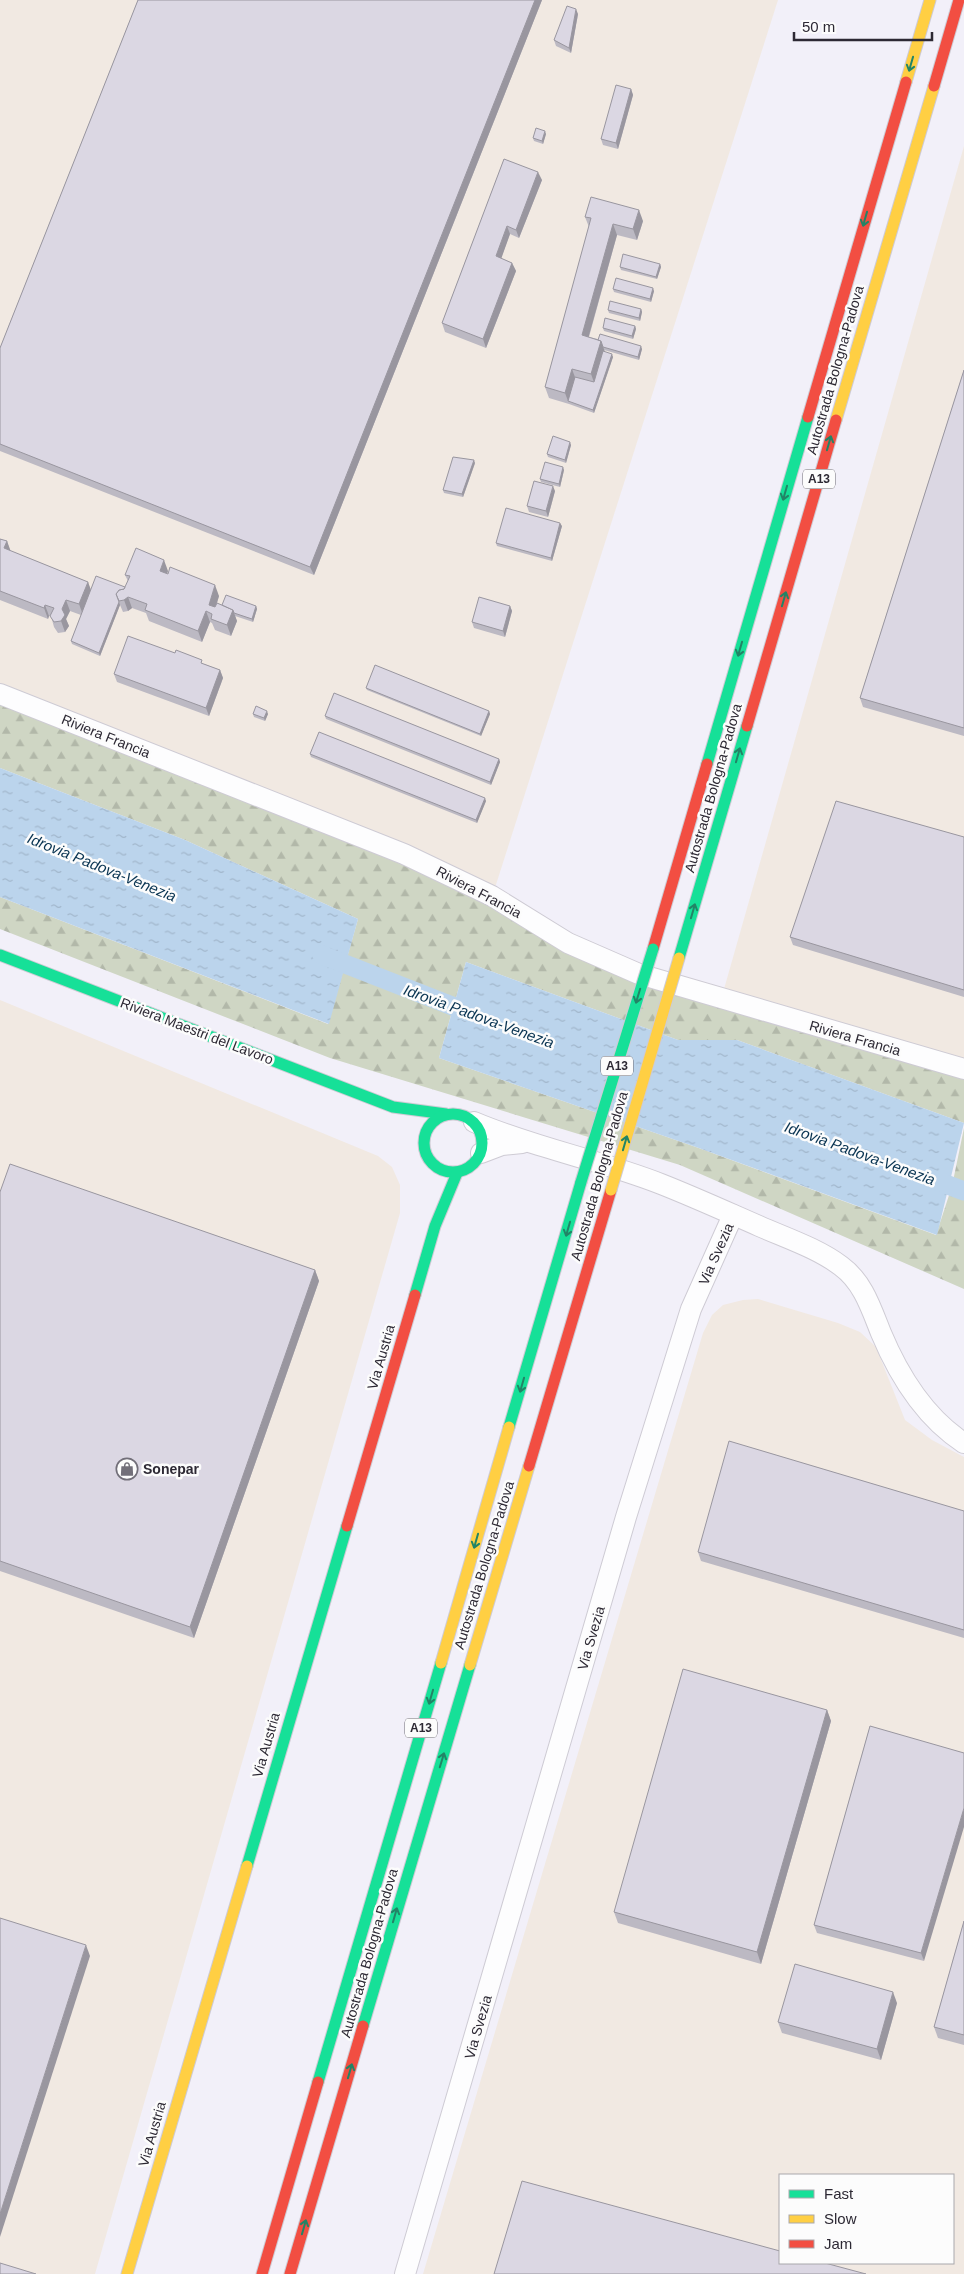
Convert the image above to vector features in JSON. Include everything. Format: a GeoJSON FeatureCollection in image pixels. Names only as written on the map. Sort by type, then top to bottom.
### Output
{"type":"FeatureCollection","features":[{"type":"Feature","properties":{"kind":"main road","name":"Autostrada Bologna-Padova"},"geometry":{"type":"LineString","coordinates":[[262,2274],[581,1182],[653,949],[930,0]]}},
{"type":"Feature","properties":{"kind":"main road","name":"Autostrada Bologna-Padova"},"geometry":{"type":"LineString","coordinates":[[290,2274],[611,1190],[959,0]]}},
{"type":"Feature","properties":{"kind":"main road","name":"Riviera Maestri del Lavoro"},"geometry":{"type":"LineString","coordinates":[[0,955],[393,1107],[466,1116],[474,1122]]}},
{"type":"Feature","properties":{"kind":"main road","name":"Riviera Maestri del Lavoro"},"geometry":{"type":"LineString","coordinates":[[393,1107],[413,1126],[424,1140],[428,1158],[434,1170],[457,1173],[468,1169],[476,1162],[481,1153]]}},
{"type":"Feature","properties":{"kind":"main road"},"geometry":{"type":"LineString","coordinates":[[424,1140],[431,1124],[446,1114]]}},
{"type":"Feature","properties":{"kind":"main road"},"geometry":{"type":"LineString","coordinates":[[474,1122],[482,1137],[481,1153]]}},
{"type":"Feature","properties":{"kind":"main road","name":"Via Austria"},"geometry":{"type":"LineString","coordinates":[[127,2274],[435,1226],[457,1173]]}},
{"type":"Feature","properties":{"kind":"main road","name":"Via Austria"},"geometry":{"type":"LineString","coordinates":[[435,1226],[437,1195]]}},
{"type":"Feature","properties":{"kind":"street","name":"Riviera Francia"},"geometry":{"type":"LineString","coordinates":[[0,694],[404,854],[492,896],[568,943],[639,974],[964,1069]]}},
{"type":"Feature","properties":{"kind":"street","name":"Riviera Maestri del Lavoro"},"geometry":{"type":"LineString","coordinates":[[474,1122],[526,1142],[661,1184],[814,1250],[841,1266],[858,1284],[870,1303],[881,1334],[902,1377],[922,1408],[964,1443]]}},
{"type":"Feature","properties":{"kind":"street","name":"Riviera Maestri del Lavoro"},"geometry":{"type":"LineString","coordinates":[[481,1153],[502,1145],[526,1142]]}},
{"type":"Feature","properties":{"kind":"street","name":"Via Svezia"},"geometry":{"type":"LineString","coordinates":[[405,2274],[626,1517],[691,1309],[734,1215]]}},
{"type":"Feature","properties":{"kind":"shaded area"},"geometry":{"type":"Polygon","coordinates":[[[0,0],[778,0],[493,894],[0,689],[0,0]]]}},
{"type":"Feature","properties":{"kind":"shaded area"},"geometry":{"type":"Polygon","coordinates":[[[964,146],[964,1069],[720,1003],[964,146]]]}},
{"type":"Feature","properties":{"kind":"shaded area"},"geometry":{"type":"Polygon","coordinates":[[[0,1000],[378,1156],[392,1167],[400,1185],[400,1213],[95,2274],[0,2274],[0,1000]]]}},
{"type":"Feature","properties":{"kind":"shaded area"},"geometry":{"type":"Polygon","coordinates":[[[758,1299],[838,1323],[860,1332],[876,1347],[905,1420],[932,1440],[964,1457],[964,2274],[423,2274],[703,1333],[712,1315],[723,1305],[743,1300],[758,1299]]]}},
{"type":"Feature","properties":{"kind":"green space"},"geometry":{"type":"Polygon","coordinates":[[[0,696],[404,854],[568,943],[964,1070],[964,1123],[737,1040],[678,1040],[466,962],[439,1058],[696,1147],[936,1235],[952,1186],[964,1128],[964,1289],[680,1165],[330,1058],[0,929],[0,897],[328,1024],[358,919],[185,840],[0,768],[0,696]]]}},
{"type":"Feature","properties":{"kind":"water"},"geometry":{"type":"Polygon","coordinates":[[[0,768],[185,840],[358,919],[329,1024],[0,897],[0,768]]]}},
{"type":"Feature","properties":{"kind":"water"},"geometry":{"type":"Polygon","coordinates":[[[466,962],[678,1040],[737,1040],[964,1123],[937,1235],[696,1147],[439,1058],[466,962]]]}},
{"type":"Feature","properties":{"kind":"building"},"geometry":{"type":"Polygon","coordinates":[[[138,0],[535,0],[310,567],[0,444],[0,348],[138,0]]]}},
{"type":"Feature","properties":{"kind":"building"},"geometry":{"type":"Polygon","coordinates":[[[567,6],[576,9],[569,48],[554,40],[567,6]]]}},
{"type":"Feature","properties":{"kind":"building"},"geometry":{"type":"Polygon","coordinates":[[[616,85],[631,89],[616,143],[601,139],[616,85]]]}},
{"type":"Feature","properties":{"kind":"building"},"geometry":{"type":"Polygon","coordinates":[[[536,128],[545,131],[542,141],[533,138],[536,128]]]}},
{"type":"Feature","properties":{"kind":"building"},"geometry":{"type":"Polygon","coordinates":[[[504,159],[538,172],[516,230],[507,226],[496,256],[512,263],[483,339],[442,323],[504,159]]]}},
{"type":"Feature","properties":{"kind":"building"},"geometry":{"type":"Polygon","coordinates":[[[591,197],[639,210],[633,229],[613,224],[582,335],[601,341],[591,374],[572,369],[565,393],[545,387],[591,218],[585,217],[591,197]]]}},
{"type":"Feature","properties":{"kind":"building"},"geometry":{"type":"Polygon","coordinates":[[[623,254],[660,264],[656,277],[620,267],[623,254]]]}},
{"type":"Feature","properties":{"kind":"building"},"geometry":{"type":"Polygon","coordinates":[[[616,278],[653,288],[650,299],[613,289],[616,278]]]}},
{"type":"Feature","properties":{"kind":"building"},"geometry":{"type":"Polygon","coordinates":[[[610,301],[641,309],[639,318],[608,310],[610,301]]]}},
{"type":"Feature","properties":{"kind":"building"},"geometry":{"type":"Polygon","coordinates":[[[605,318],[635,326],[632,336],[603,328],[605,318]]]}},
{"type":"Feature","properties":{"kind":"building"},"geometry":{"type":"Polygon","coordinates":[[[600,334],[641,346],[638,357],[603,347],[601,341],[598,340],[600,334]]]}},
{"type":"Feature","properties":{"kind":"building"},"geometry":{"type":"Polygon","coordinates":[[[603,351],[612,354],[593,410],[568,401],[575,377],[594,382],[603,351]]]}},
{"type":"Feature","properties":{"kind":"building"},"geometry":{"type":"Polygon","coordinates":[[[964,370],[964,728],[860,698],[964,370]]]}},
{"type":"Feature","properties":{"kind":"building"},"geometry":{"type":"Polygon","coordinates":[[[553,436],[570,442],[565,460],[547,454],[553,436]]]}},
{"type":"Feature","properties":{"kind":"building"},"geometry":{"type":"Polygon","coordinates":[[[453,457],[474,460],[462,494],[443,490],[453,457]]]}},
{"type":"Feature","properties":{"kind":"building"},"geometry":{"type":"Polygon","coordinates":[[[545,462],[563,467],[559,484],[540,479],[545,462]]]}},
{"type":"Feature","properties":{"kind":"building"},"geometry":{"type":"Polygon","coordinates":[[[534,481],[553,486],[546,511],[527,506],[534,481]]]}},
{"type":"Feature","properties":{"kind":"building"},"geometry":{"type":"Polygon","coordinates":[[[506,508],[560,523],[551,558],[496,543],[506,508]]]}},
{"type":"Feature","properties":{"kind":"building"},"geometry":{"type":"Polygon","coordinates":[[[0,539],[7,541],[4,548],[88,582],[79,604],[66,600],[62,609],[65,615],[61,621],[54,622],[50,616],[54,608],[45,605],[44,608],[0,591],[0,539]]]}},
{"type":"Feature","properties":{"kind":"building"},"geometry":{"type":"Polygon","coordinates":[[[136,548],[164,560],[160,571],[168,574],[170,567],[215,585],[209,605],[215,607],[217,603],[233,610],[227,625],[211,619],[212,614],[206,611],[198,631],[145,610],[147,604],[128,597],[119,601],[116,594],[119,590],[124,589],[130,576],[125,575],[136,548]]]}},
{"type":"Feature","properties":{"kind":"building"},"geometry":{"type":"Polygon","coordinates":[[[96,576],[125,587],[116,594],[119,602],[99,653],[71,641],[96,576]]]}},
{"type":"Feature","properties":{"kind":"building"},"geometry":{"type":"Polygon","coordinates":[[[226,595],[256,606],[252,619],[234,613],[233,610],[222,605],[226,595]]]}},
{"type":"Feature","properties":{"kind":"building"},"geometry":{"type":"Polygon","coordinates":[[[479,597],[510,606],[503,631],[472,622],[479,597]]]}},
{"type":"Feature","properties":{"kind":"building"},"geometry":{"type":"Polygon","coordinates":[[[128,636],[175,653],[176,650],[202,660],[201,663],[220,670],[206,708],[114,674],[128,636]]]}},
{"type":"Feature","properties":{"kind":"building"},"geometry":{"type":"Polygon","coordinates":[[[375,665],[489,711],[480,734],[366,688],[375,665]]]}},
{"type":"Feature","properties":{"kind":"building"},"geometry":{"type":"Polygon","coordinates":[[[334,693],[499,759],[490,782],[325,716],[334,693]]]}},
{"type":"Feature","properties":{"kind":"building"},"geometry":{"type":"Polygon","coordinates":[[[256,706],[267,711],[264,718],[253,714],[256,706]]]}},
{"type":"Feature","properties":{"kind":"building"},"geometry":{"type":"Polygon","coordinates":[[[319,732],[485,798],[476,820],[310,754],[319,732]]]}},
{"type":"Feature","properties":{"kind":"building"},"geometry":{"type":"Polygon","coordinates":[[[836,801],[964,837],[964,990],[790,937],[836,801]]]}},
{"type":"Feature","properties":{"kind":"building","name":"Sonepar"},"geometry":{"type":"Polygon","coordinates":[[[10,1164],[315,1270],[190,1627],[0,1561],[0,1192],[10,1164]]]}},
{"type":"Feature","properties":{"kind":"building"},"geometry":{"type":"Polygon","coordinates":[[[729,1441],[964,1511],[964,1630],[698,1552],[729,1441]]]}},
{"type":"Feature","properties":{"kind":"building"},"geometry":{"type":"Polygon","coordinates":[[[683,1669],[827,1710],[757,1952],[614,1912],[683,1669]]]}},
{"type":"Feature","properties":{"kind":"building"},"geometry":{"type":"Polygon","coordinates":[[[870,1726],[964,1753],[964,1808],[921,1953],[814,1925],[870,1726]]]}},
{"type":"Feature","properties":{"kind":"building"},"geometry":{"type":"Polygon","coordinates":[[[0,1918],[86,1945],[0,2214],[0,1918]]]}},
{"type":"Feature","properties":{"kind":"building"},"geometry":{"type":"Polygon","coordinates":[[[964,1921],[964,2035],[934,2027],[964,1921]]]}},
{"type":"Feature","properties":{"kind":"building"},"geometry":{"type":"Polygon","coordinates":[[[795,1964],[893,1992],[877,2049],[778,2022],[795,1964]]]}},
{"type":"Feature","properties":{"kind":"building"},"geometry":{"type":"Polygon","coordinates":[[[522,2181],[779,2251],[779,2264],[829,2264],[866,2274],[494,2274],[522,2181]]]}},
{"type":"Feature","properties":{"kind":"building"},"geometry":{"type":"Polygon","coordinates":[[[0,2263],[36,2274],[0,2274],[0,2263]]]}},
{"type":"Feature","properties":{"kind":"waterway","name":"Idrovia Padova-Venezia"},"geometry":{"type":"LineString","coordinates":[[322,955],[478,1016]]}},
{"type":"Feature","properties":{"kind":"waterway","name":"Idrovia Padova-Venezia"},"geometry":{"type":"LineString","coordinates":[[924,1176],[964,1191]]}},
{"type":"Feature","properties":{"kind":"traffic: fast"},"geometry":{"type":"LineString","coordinates":[[707,764],[808,417]]}},
{"type":"Feature","properties":{"kind":"traffic: fast"},"geometry":{"type":"LineString","coordinates":[[679,958],[747,726]]}},
{"type":"Feature","properties":{"kind":"traffic: fast"},"geometry":{"type":"LineString","coordinates":[[581,1182],[653,949]]}},
{"type":"Feature","properties":{"kind":"traffic: fast"},"geometry":{"type":"LineString","coordinates":[[0,955],[393,1107],[446,1114]]}},
{"type":"Feature","properties":{"kind":"traffic: fast"},"geometry":{"type":"LineString","coordinates":[[447,1114],[459,1114],[474,1122],[482,1137],[482,1143],[482,1149],[474,1164],[459,1172],[447,1172],[432,1164],[424,1149],[424,1137],[432,1122],[447,1114]]}},
{"type":"Feature","properties":{"kind":"traffic: fast"},"geometry":{"type":"LineString","coordinates":[[415,1295],[435,1226],[457,1173]]}},
{"type":"Feature","properties":{"kind":"traffic: fast"},"geometry":{"type":"LineString","coordinates":[[509,1427],[581,1182]]}},
{"type":"Feature","properties":{"kind":"traffic: fast"},"geometry":{"type":"LineString","coordinates":[[247,1866],[347,1526]]}},
{"type":"Feature","properties":{"kind":"traffic: fast"},"geometry":{"type":"LineString","coordinates":[[318,2082],[441,1663]]}},
{"type":"Feature","properties":{"kind":"traffic: fast"},"geometry":{"type":"LineString","coordinates":[[363,2026],[470,1665]]}},
{"type":"Feature","properties":{"kind":"traffic: slow"},"geometry":{"type":"LineString","coordinates":[[906,82],[930,0]]}},
{"type":"Feature","properties":{"kind":"traffic: slow"},"geometry":{"type":"LineString","coordinates":[[836,420],[934,86]]}},
{"type":"Feature","properties":{"kind":"traffic: slow"},"geometry":{"type":"LineString","coordinates":[[611,1190],[679,958]]}},
{"type":"Feature","properties":{"kind":"traffic: slow"},"geometry":{"type":"LineString","coordinates":[[441,1663],[509,1427]]}},
{"type":"Feature","properties":{"kind":"traffic: slow"},"geometry":{"type":"LineString","coordinates":[[470,1665],[529,1466]]}},
{"type":"Feature","properties":{"kind":"traffic: slow"},"geometry":{"type":"LineString","coordinates":[[127,2274],[247,1866]]}},
{"type":"Feature","properties":{"kind":"traffic: jam"},"geometry":{"type":"LineString","coordinates":[[934,86],[959,0]]}},
{"type":"Feature","properties":{"kind":"traffic: jam"},"geometry":{"type":"LineString","coordinates":[[808,417],[906,82]]}},
{"type":"Feature","properties":{"kind":"traffic: jam"},"geometry":{"type":"LineString","coordinates":[[747,726],[836,420]]}},
{"type":"Feature","properties":{"kind":"traffic: jam"},"geometry":{"type":"LineString","coordinates":[[653,949],[707,764]]}},
{"type":"Feature","properties":{"kind":"traffic: jam"},"geometry":{"type":"LineString","coordinates":[[529,1466],[611,1190]]}},
{"type":"Feature","properties":{"kind":"traffic: jam"},"geometry":{"type":"LineString","coordinates":[[347,1526],[415,1295]]}},
{"type":"Feature","properties":{"kind":"traffic: jam"},"geometry":{"type":"LineString","coordinates":[[290,2274],[363,2026]]}},
{"type":"Feature","properties":{"kind":"traffic: jam"},"geometry":{"type":"LineString","coordinates":[[262,2274],[318,2082]]}},
{"type":"Feature","properties":{"kind":"place","name":"Sonepar"},"geometry":{"type":"Point","coordinates":[127,1469]}}]}
